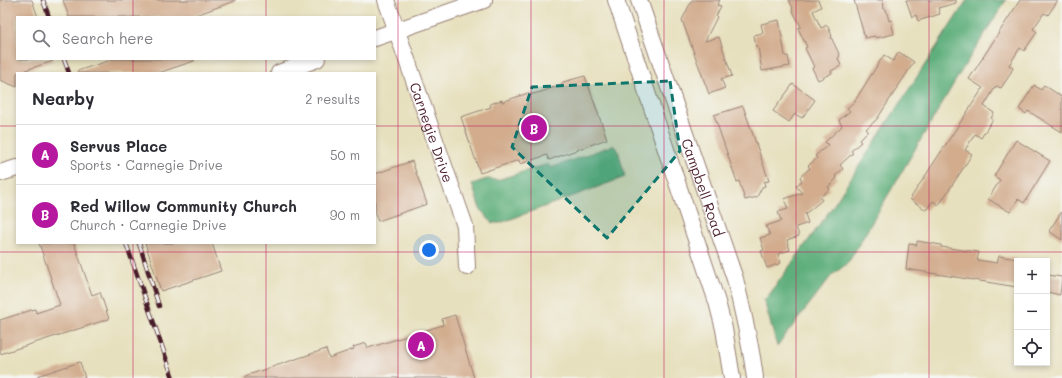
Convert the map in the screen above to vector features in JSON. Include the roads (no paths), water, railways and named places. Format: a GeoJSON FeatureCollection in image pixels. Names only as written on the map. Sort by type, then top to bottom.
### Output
{"type":"FeatureCollection","features":[{"type":"Feature","properties":{"kind":"street","name":"Carnegie Drive"},"geometry":{"type":"LineString","coordinates":[[386,0],[465,226],[467,267]]}},
{"type":"Feature","properties":{"kind":"street"},"geometry":{"type":"LineString","coordinates":[[376,38],[484,0]]}},
{"type":"Feature","properties":{"kind":"street","name":"Campbell Road"},"geometry":{"type":"LineString","coordinates":[[616,0],[717,302],[724,329],[732,378]]}},
{"type":"Feature","properties":{"kind":"street","name":"Campbell Road"},"geometry":{"type":"LineString","coordinates":[[639,0],[735,279],[746,319],[755,378]]}},
{"type":"Feature","properties":{"kind":"street"},"geometry":{"type":"LineString","coordinates":[[282,72],[314,60]]}},
{"type":"Feature","properties":{"kind":"street"},"geometry":{"type":"LineString","coordinates":[[0,173],[16,168]]}},
{"type":"Feature","properties":{"kind":"railway"},"geometry":{"type":"LineString","coordinates":[[43,0],[49,16]]}},
{"type":"Feature","properties":{"kind":"railway"},"geometry":{"type":"LineString","coordinates":[[64,60],[69,72]]}},
{"type":"Feature","properties":{"kind":"railway"},"geometry":{"type":"LineString","coordinates":[[126,244],[173,378]]}},
{"type":"Feature","properties":{"kind":"railway"},"geometry":{"type":"LineString","coordinates":[[139,244],[159,306]]}},
{"type":"Feature","properties":{"kind":"place","name":"Red Willow Community Church"},"geometry":{"type":"Point","coordinates":[534,128]}},
{"type":"Feature","properties":{"kind":"place","name":"Servus Place"},"geometry":{"type":"Point","coordinates":[421,345]}}]}
